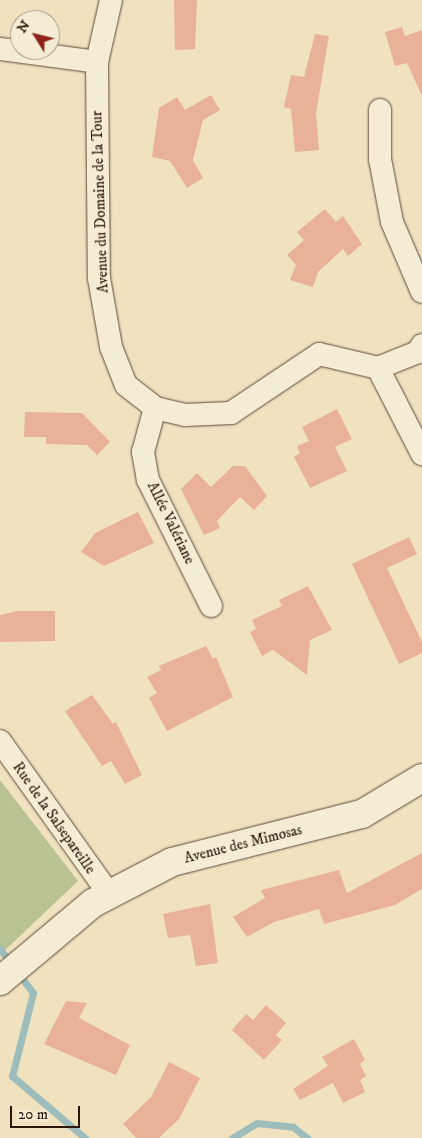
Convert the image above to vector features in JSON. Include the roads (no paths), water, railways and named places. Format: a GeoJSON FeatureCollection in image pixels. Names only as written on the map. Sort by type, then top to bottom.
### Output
{"type":"FeatureCollection","features":[{"type":"Feature","properties":{"kind":"street","name":"Avenue du Domaine de la Tour"},"geometry":{"type":"LineString","coordinates":[[111,0],[97,62],[99,278],[111,347],[126,385],[155,408],[184,415],[231,413],[319,354],[378,368]]}},
{"type":"Feature","properties":{"kind":"street"},"geometry":{"type":"LineString","coordinates":[[0,49],[97,62]]}},
{"type":"Feature","properties":{"kind":"street"},"geometry":{"type":"LineString","coordinates":[[380,110],[380,158],[392,222],[422,292]]}},
{"type":"Feature","properties":{"kind":"street"},"geometry":{"type":"LineString","coordinates":[[422,344],[418,352],[378,368],[393,390],[422,454]]}},
{"type":"Feature","properties":{"kind":"street","name":"Allée Valériane"},"geometry":{"type":"LineString","coordinates":[[155,408],[143,452],[148,480],[212,606]]}},
{"type":"Feature","properties":{"kind":"street","name":"Rue de la Salsepareille"},"geometry":{"type":"LineString","coordinates":[[0,742],[109,894]]}},
{"type":"Feature","properties":{"kind":"street","name":"Avenue des Mimosas"},"geometry":{"type":"LineString","coordinates":[[0,981],[60,929],[109,894],[172,862],[362,814],[422,778]]}},
{"type":"Feature","properties":{"kind":"waterway"},"geometry":{"type":"LineString","coordinates":[[0,949],[12,965]]}},
{"type":"Feature","properties":{"kind":"waterway"},"geometry":{"type":"LineString","coordinates":[[18,973],[33,993],[12,1076],[85,1138]]}},
{"type":"Feature","properties":{"kind":"waterway"},"geometry":{"type":"LineString","coordinates":[[232,1138],[257,1123],[293,1127],[307,1138]]}}]}
